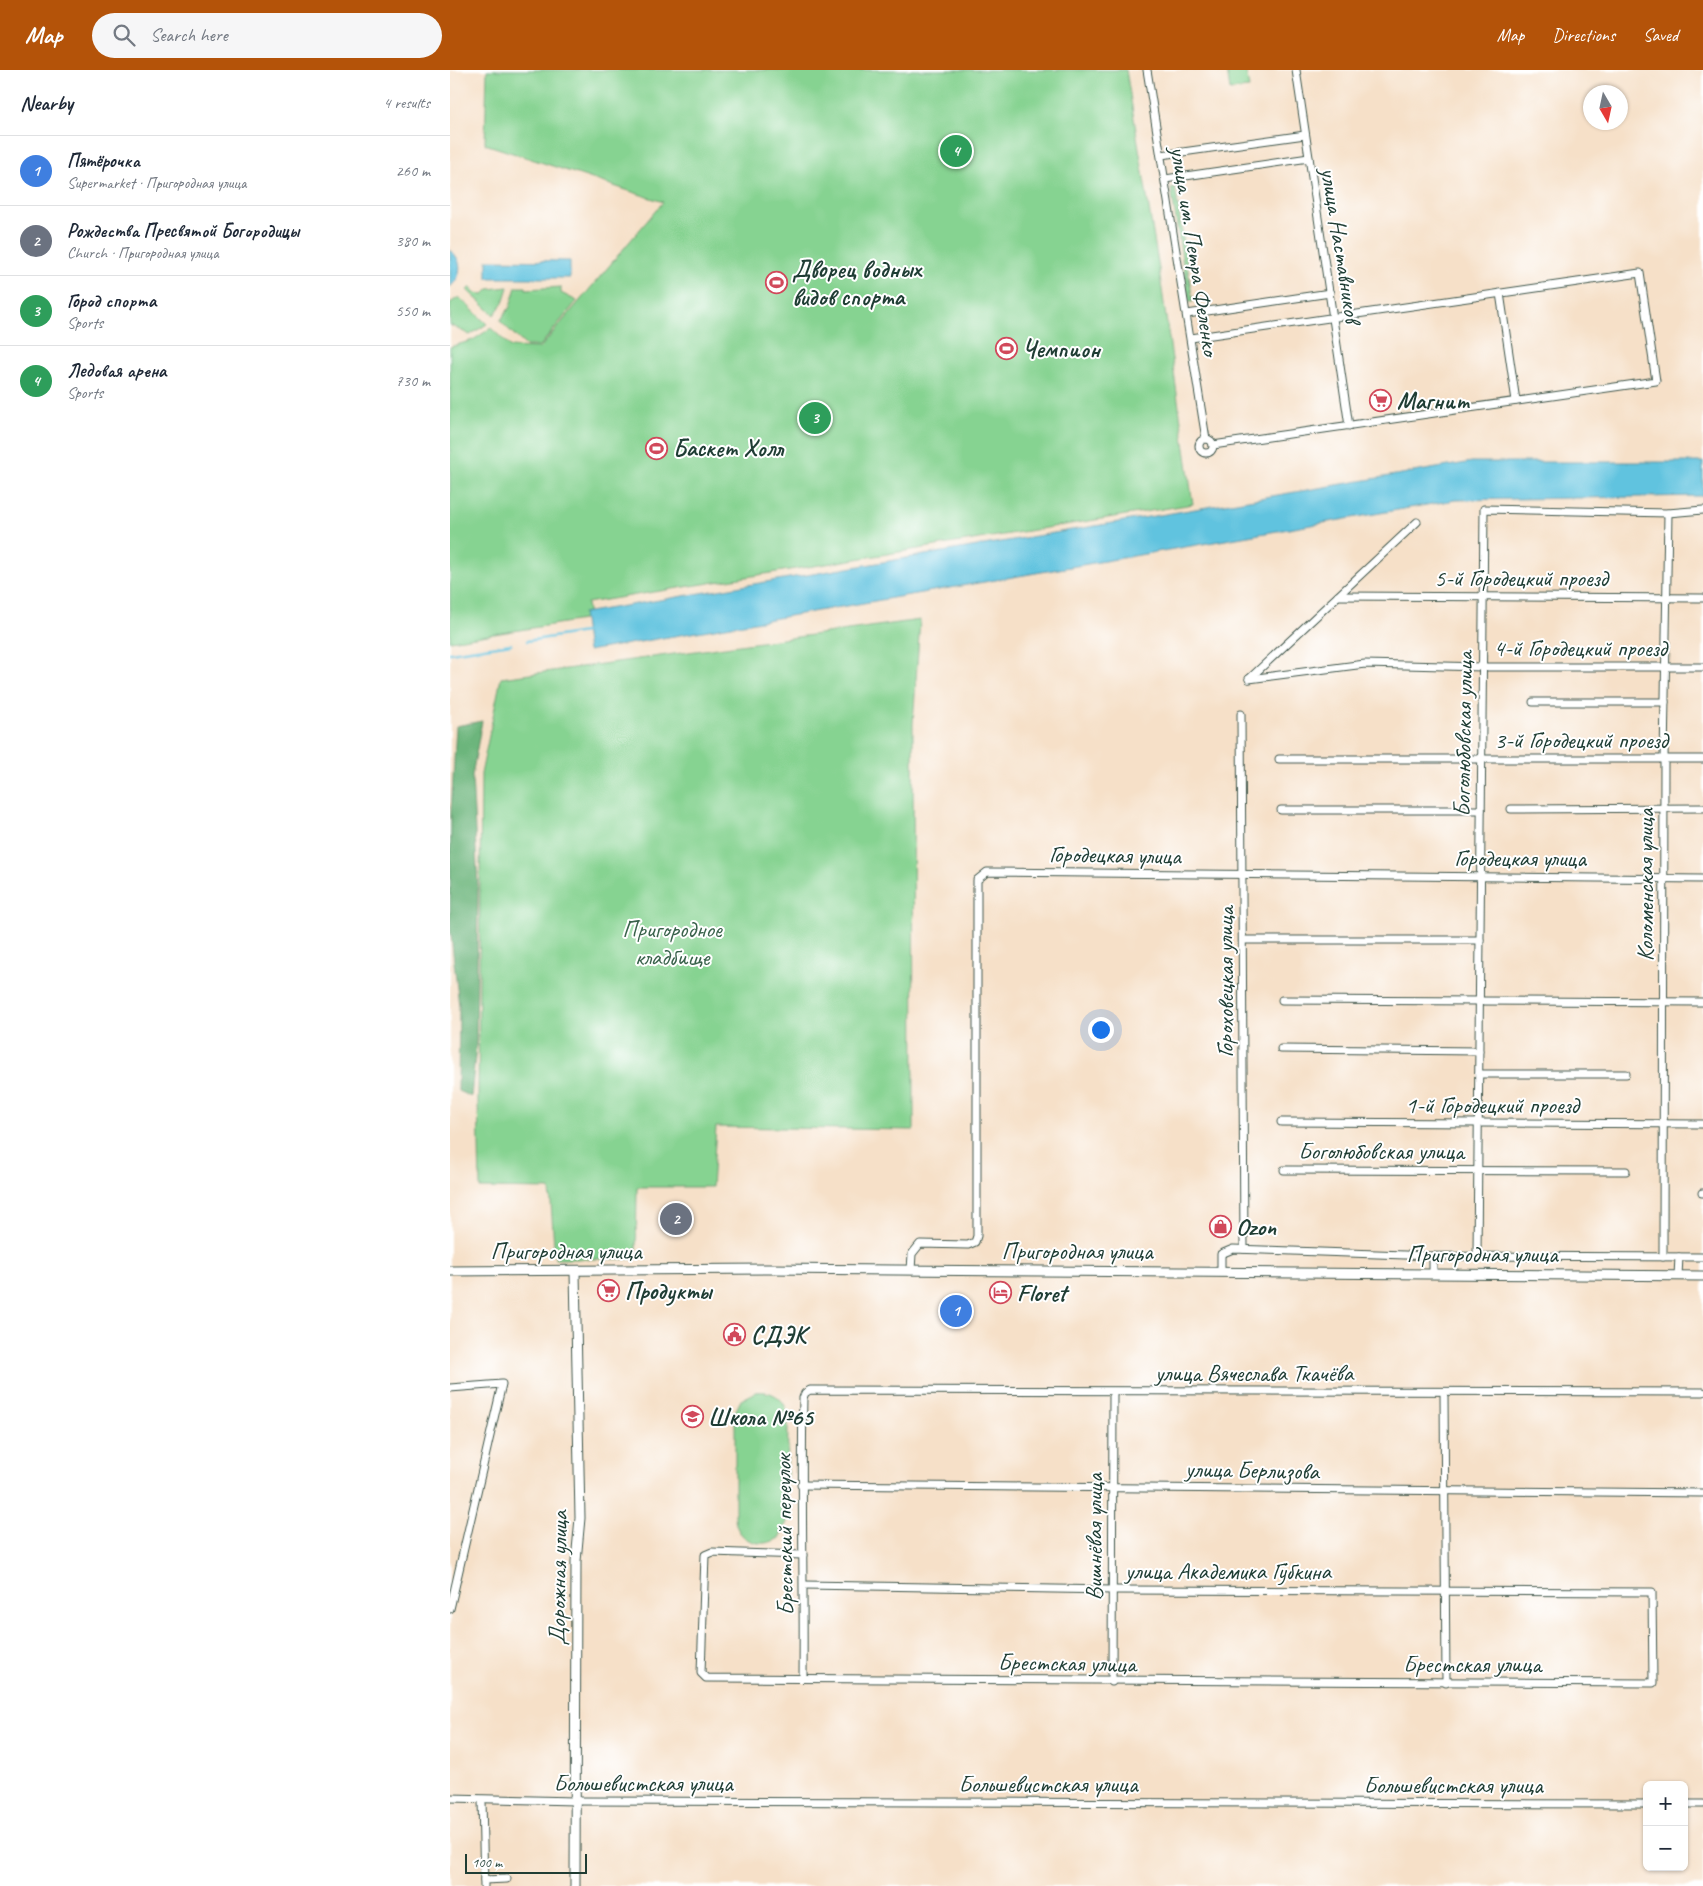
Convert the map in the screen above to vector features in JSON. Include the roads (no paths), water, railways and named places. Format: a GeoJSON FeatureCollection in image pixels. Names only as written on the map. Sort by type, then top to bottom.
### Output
{"type":"FeatureCollection","features":[{"type":"Feature","properties":{"kind":"street","name":"улица им. Петра Феленко"},"geometry":{"type":"LineString","coordinates":[[1147,70],[1206,439]]}},
{"type":"Feature","properties":{"kind":"street","name":"улица Наставников"},"geometry":{"type":"LineString","coordinates":[[1296,70],[1349,426]]}},
{"type":"Feature","properties":{"kind":"street"},"geometry":{"type":"LineString","coordinates":[[1161,155],[1305,135]]}},
{"type":"Feature","properties":{"kind":"street"},"geometry":{"type":"LineString","coordinates":[[1165,179],[1309,158]]}},
{"type":"Feature","properties":{"kind":"street"},"geometry":{"type":"LineString","coordinates":[[1191,338],[1640,273],[1656,381],[1213,445],[1206,439],[1199,444],[1202,452],[1210,452],[1213,445]]}},
{"type":"Feature","properties":{"kind":"street"},"geometry":{"type":"LineString","coordinates":[[1187,314],[1330,293]]}},
{"type":"Feature","properties":{"kind":"street"},"geometry":{"type":"LineString","coordinates":[[1500,293],[1516,401]]}},
{"type":"Feature","properties":{"kind":"street","name":"Боголюбовская улица"},"geometry":{"type":"LineString","coordinates":[[1477,1256],[1484,509],[1668,513]]}},
{"type":"Feature","properties":{"kind":"street"},"geometry":{"type":"LineString","coordinates":[[1668,513],[1703,510]]}},
{"type":"Feature","properties":{"kind":"street","name":"Коломенская улица"},"geometry":{"type":"LineString","coordinates":[[1663,1257],[1664,759],[1668,513]]}},
{"type":"Feature","properties":{"kind":"street"},"geometry":{"type":"LineString","coordinates":[[1338,596],[1417,522]]}},
{"type":"Feature","properties":{"kind":"street","name":"5-й Городецкий проезд"},"geometry":{"type":"LineString","coordinates":[[1338,596],[1703,598]]}},
{"type":"Feature","properties":{"kind":"street","name":"4-й Городецкий проезд"},"geometry":{"type":"LineString","coordinates":[[1338,596],[1249,679],[1364,664],[1482,667],[1703,667]]}},
{"type":"Feature","properties":{"kind":"street"},"geometry":{"type":"LineString","coordinates":[[1533,702],[1665,702]]}},
{"type":"Feature","properties":{"kind":"street","name":"Гороховецкая улица"},"geometry":{"type":"LineString","coordinates":[[1241,714],[1244,1249]]}},
{"type":"Feature","properties":{"kind":"street","name":"3-й Городецкий проезд"},"geometry":{"type":"LineString","coordinates":[[1279,759],[1703,759]]}},
{"type":"Feature","properties":{"kind":"street"},"geometry":{"type":"LineString","coordinates":[[1511,809],[1703,808]]}},
{"type":"Feature","properties":{"kind":"street"},"geometry":{"type":"LineString","coordinates":[[1281,810],[1481,810]]}},
{"type":"Feature","properties":{"kind":"street","name":"Городецкая улица"},"geometry":{"type":"LineString","coordinates":[[912,1270],[912,1254],[920,1244],[968,1245],[975,1242],[977,1236],[977,880],[987,872],[1703,879]]}},
{"type":"Feature","properties":{"kind":"street"},"geometry":{"type":"LineString","coordinates":[[1243,940],[1480,940]]}},
{"type":"Feature","properties":{"kind":"street"},"geometry":{"type":"LineString","coordinates":[[1282,1000],[1703,1002]]}},
{"type":"Feature","properties":{"kind":"street"},"geometry":{"type":"LineString","coordinates":[[1281,1049],[1479,1051]]}},
{"type":"Feature","properties":{"kind":"street"},"geometry":{"type":"LineString","coordinates":[[1478,1074],[1626,1074]]}},
{"type":"Feature","properties":{"kind":"street","name":"1-й Городецкий проезд"},"geometry":{"type":"LineString","coordinates":[[1281,1122],[1703,1124]]}},
{"type":"Feature","properties":{"kind":"street","name":"Боголюбовская улица"},"geometry":{"type":"LineString","coordinates":[[1284,1170],[1478,1169],[1626,1171]]}},
{"type":"Feature","properties":{"kind":"street"},"geometry":{"type":"LineString","coordinates":[[1220,1272],[1221,1254],[1233,1249],[1433,1256],[1703,1257]]}},
{"type":"Feature","properties":{"kind":"street"},"geometry":{"type":"LineString","coordinates":[[1433,1256],[1433,1274]]}},
{"type":"Feature","properties":{"kind":"street"},"geometry":{"type":"LineString","coordinates":[[1678,1276],[1679,1257]]}},
{"type":"Feature","properties":{"kind":"street","name":"Пригородная улица"},"geometry":{"type":"LineString","coordinates":[[450,1271],[575,1272],[768,1269],[1703,1276]]}},
{"type":"Feature","properties":{"kind":"street","name":"Дорожная улица"},"geometry":{"type":"LineString","coordinates":[[572,1884],[575,1801],[576,1561],[580,1518],[575,1272]]}},
{"type":"Feature","properties":{"kind":"street"},"geometry":{"type":"LineString","coordinates":[[450,1388],[502,1384],[478,1480],[450,1610]]}},
{"type":"Feature","properties":{"kind":"street","name":"улица Вячеслава Ткачёва"},"geometry":{"type":"LineString","coordinates":[[805,1393],[810,1390],[1444,1393],[1703,1392]]}},
{"type":"Feature","properties":{"kind":"street","name":"Вишнёвая улица"},"geometry":{"type":"LineString","coordinates":[[1112,1682],[1113,1392]]}},
{"type":"Feature","properties":{"kind":"street","name":"Брестский переулок"},"geometry":{"type":"LineString","coordinates":[[803,1678],[804,1585],[801,1484],[803,1398],[805,1393]]}},
{"type":"Feature","properties":{"kind":"street"},"geometry":{"type":"LineString","coordinates":[[1444,1393],[1446,1683]]}},
{"type":"Feature","properties":{"kind":"street","name":"улица Берлизова"},"geometry":{"type":"LineString","coordinates":[[801,1484],[1112,1486],[1445,1492],[1703,1493]]}},
{"type":"Feature","properties":{"kind":"street","name":"Брестская улица"},"geometry":{"type":"LineString","coordinates":[[803,1555],[712,1552],[705,1555],[701,1673],[706,1678],[1112,1682],[1653,1683]]}},
{"type":"Feature","properties":{"kind":"street","name":"улица Академика Губкина"},"geometry":{"type":"LineString","coordinates":[[804,1585],[1113,1590],[1652,1592],[1653,1683]]}},
{"type":"Feature","properties":{"kind":"street","name":"Большевистская улица"},"geometry":{"type":"LineString","coordinates":[[450,1798],[575,1801],[1643,1804]]}},
{"type":"Feature","properties":{"kind":"street"},"geometry":{"type":"LineString","coordinates":[[482,1800],[484,1883],[507,1879]]}},
{"type":"Feature","properties":{"kind":"street"},"geometry":{"type":"LineString","coordinates":[[1688,1804],[1703,1804]]}},
{"type":"Feature","properties":{"kind":"water"},"geometry":{"type":"Polygon","coordinates":[[[450,250],[457,258],[460,268],[457,278],[450,287],[450,250]]]}},
{"type":"Feature","properties":{"kind":"water"},"geometry":{"type":"Polygon","coordinates":[[[487,260],[570,261],[570,278],[487,278],[487,260]]]}},
{"type":"Feature","properties":{"kind":"water"},"geometry":{"type":"Polygon","coordinates":[[[1472,462],[1703,462],[1703,496],[1455,500],[588,651],[583,613],[1472,462]]]}},
{"type":"Feature","properties":{"kind":"waterway"},"geometry":{"type":"LineString","coordinates":[[527,641],[585,632]]}},
{"type":"Feature","properties":{"kind":"waterway"},"geometry":{"type":"LineString","coordinates":[[450,653],[511,644]]}},
{"type":"Feature","properties":{"kind":"place","name":"Ледовая арена"},"geometry":{"type":"Point","coordinates":[956,151]}},
{"type":"Feature","properties":{"kind":"place","name":"Дворец водных видов спорта"},"geometry":{"type":"Point","coordinates":[776,283]}},
{"type":"Feature","properties":{"kind":"place","name":"Чемпион"},"geometry":{"type":"Point","coordinates":[1006,349]}},
{"type":"Feature","properties":{"kind":"place","name":"Магнит"},"geometry":{"type":"Point","coordinates":[1381,401]}},
{"type":"Feature","properties":{"kind":"place","name":"Город спорта"},"geometry":{"type":"Point","coordinates":[815,418]}},
{"type":"Feature","properties":{"kind":"place","name":"Баскет Холл"},"geometry":{"type":"Point","coordinates":[657,448]}},
{"type":"Feature","properties":{"kind":"place","name":"Рождества Пресвятой Богородицы"},"geometry":{"type":"Point","coordinates":[676,1219]}},
{"type":"Feature","properties":{"kind":"place","name":"Ozon"},"geometry":{"type":"Point","coordinates":[1220,1227]}},
{"type":"Feature","properties":{"kind":"place","name":"Продукты"},"geometry":{"type":"Point","coordinates":[609,1291]}},
{"type":"Feature","properties":{"kind":"place","name":"Floret"},"geometry":{"type":"Point","coordinates":[1001,1293]}},
{"type":"Feature","properties":{"kind":"place","name":"Пятёрочка"},"geometry":{"type":"Point","coordinates":[956,1311]}},
{"type":"Feature","properties":{"kind":"place","name":"СДЭК"},"geometry":{"type":"Point","coordinates":[735,1335]}},
{"type":"Feature","properties":{"kind":"place","name":"Школа №65"},"geometry":{"type":"Point","coordinates":[692,1417]}},
{"type":"Feature","properties":{"kind":"park label","name":"Пригородное кладбище"},"geometry":{"type":"Point","coordinates":[672,943]}}]}
